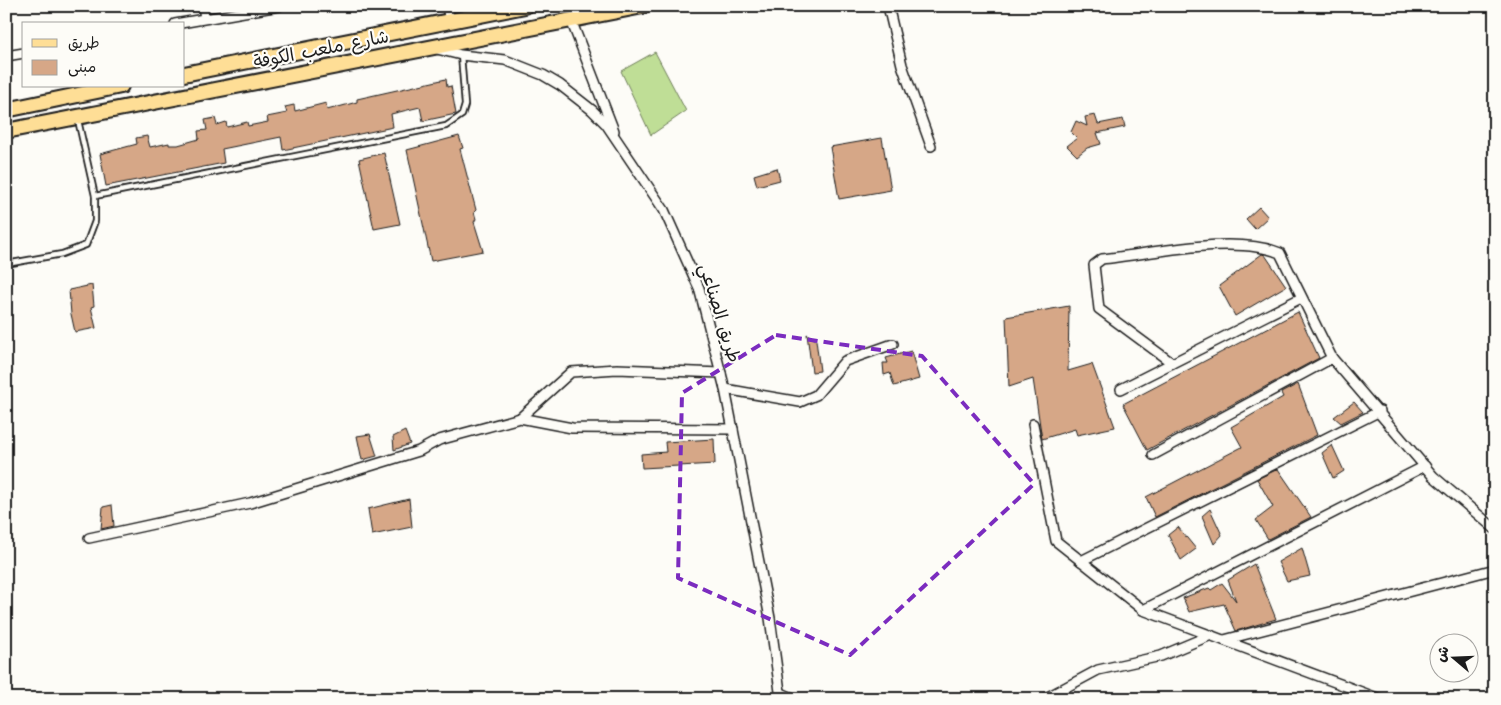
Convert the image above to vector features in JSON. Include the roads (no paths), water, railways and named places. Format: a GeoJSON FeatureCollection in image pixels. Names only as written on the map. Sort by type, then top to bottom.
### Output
{"type":"FeatureCollection","features":[{"type":"Feature","properties":{"kind":"main road","name":"شارع ملعب الكوفة"},"geometry":{"type":"LineString","coordinates":[[185,74],[525,6]]}},
{"type":"Feature","properties":{"kind":"main road","name":"شارع ملعب الكوفة"},"geometry":{"type":"LineString","coordinates":[[6,131],[94,112],[643,6]]}},
{"type":"Feature","properties":{"kind":"main road"},"geometry":{"type":"LineString","coordinates":[[6,110],[111,88]]}},
{"type":"Feature","properties":{"kind":"main road"},"geometry":{"type":"LineString","coordinates":[[120,88],[117,98],[125,106]]}},
{"type":"Feature","properties":{"kind":"main road"},"geometry":{"type":"LineString","coordinates":[[90,92],[98,101],[94,112]]}},
{"type":"Feature","properties":{"kind":"street"},"geometry":{"type":"LineString","coordinates":[[203,6],[205,18]]}},
{"type":"Feature","properties":{"kind":"street"},"geometry":{"type":"LineString","coordinates":[[185,22],[279,6]]}},
{"type":"Feature","properties":{"kind":"street"},"geometry":{"type":"LineString","coordinates":[[447,6],[450,21]]}},
{"type":"Feature","properties":{"kind":"street"},"geometry":{"type":"LineString","coordinates":[[888,6],[902,65],[931,146]]}},
{"type":"Feature","properties":{"kind":"street"},"geometry":{"type":"LineString","coordinates":[[571,20],[618,140]]}},
{"type":"Feature","properties":{"kind":"street"},"geometry":{"type":"LineString","coordinates":[[6,46],[7,56],[22,53]]}},
{"type":"Feature","properties":{"kind":"street","name":"طريق الصناعي"},"geometry":{"type":"LineString","coordinates":[[428,47],[461,55],[505,60],[543,75],[582,101],[606,124],[664,210],[699,288],[721,373],[770,618],[781,696]]}},
{"type":"Feature","properties":{"kind":"street"},"geometry":{"type":"LineString","coordinates":[[1172,363],[1100,309],[1094,265],[1102,259],[1222,244],[1268,248],[1280,253],[1332,358],[1380,411],[1433,476],[1495,529]]}},
{"type":"Feature","properties":{"kind":"street"},"geometry":{"type":"LineString","coordinates":[[1121,388],[1301,298]]}},
{"type":"Feature","properties":{"kind":"street"},"geometry":{"type":"LineString","coordinates":[[725,390],[800,402],[816,395],[845,361],[893,344]]}},
{"type":"Feature","properties":{"kind":"street"},"geometry":{"type":"LineString","coordinates":[[1153,455],[1332,358]]}},
{"type":"Feature","properties":{"kind":"street"},"geometry":{"type":"LineString","coordinates":[[520,418],[571,372],[617,369],[721,373]]}},
{"type":"Feature","properties":{"kind":"street"},"geometry":{"type":"LineString","coordinates":[[1081,561],[1380,411]]}},
{"type":"Feature","properties":{"kind":"street"},"geometry":{"type":"LineString","coordinates":[[89,538],[250,503],[419,451],[439,440],[520,418],[572,428],[733,429]]}},
{"type":"Feature","properties":{"kind":"street"},"geometry":{"type":"LineString","coordinates":[[1033,424],[1056,541],[1081,561],[1143,610],[1380,699]]}},
{"type":"Feature","properties":{"kind":"street"},"geometry":{"type":"LineString","coordinates":[[1143,610],[1425,466]]}},
{"type":"Feature","properties":{"kind":"street"},"geometry":{"type":"LineString","coordinates":[[1224,640],[1495,569]]}},
{"type":"Feature","properties":{"kind":"street"},"geometry":{"type":"LineString","coordinates":[[1044,699],[1098,670],[1162,656],[1211,635]]}},
{"type":"Feature","properties":{"kind":"street"},"geometry":{"type":"LineString","coordinates":[[781,696],[795,699]]}},
{"type":"Feature","properties":{"kind":"lane"},"geometry":{"type":"LineString","coordinates":[[94,196],[446,126],[462,116],[466,105],[461,55]]}},
{"type":"Feature","properties":{"kind":"lane"},"geometry":{"type":"LineString","coordinates":[[6,264],[62,254],[86,245],[95,221],[94,196],[77,116]]}}]}
